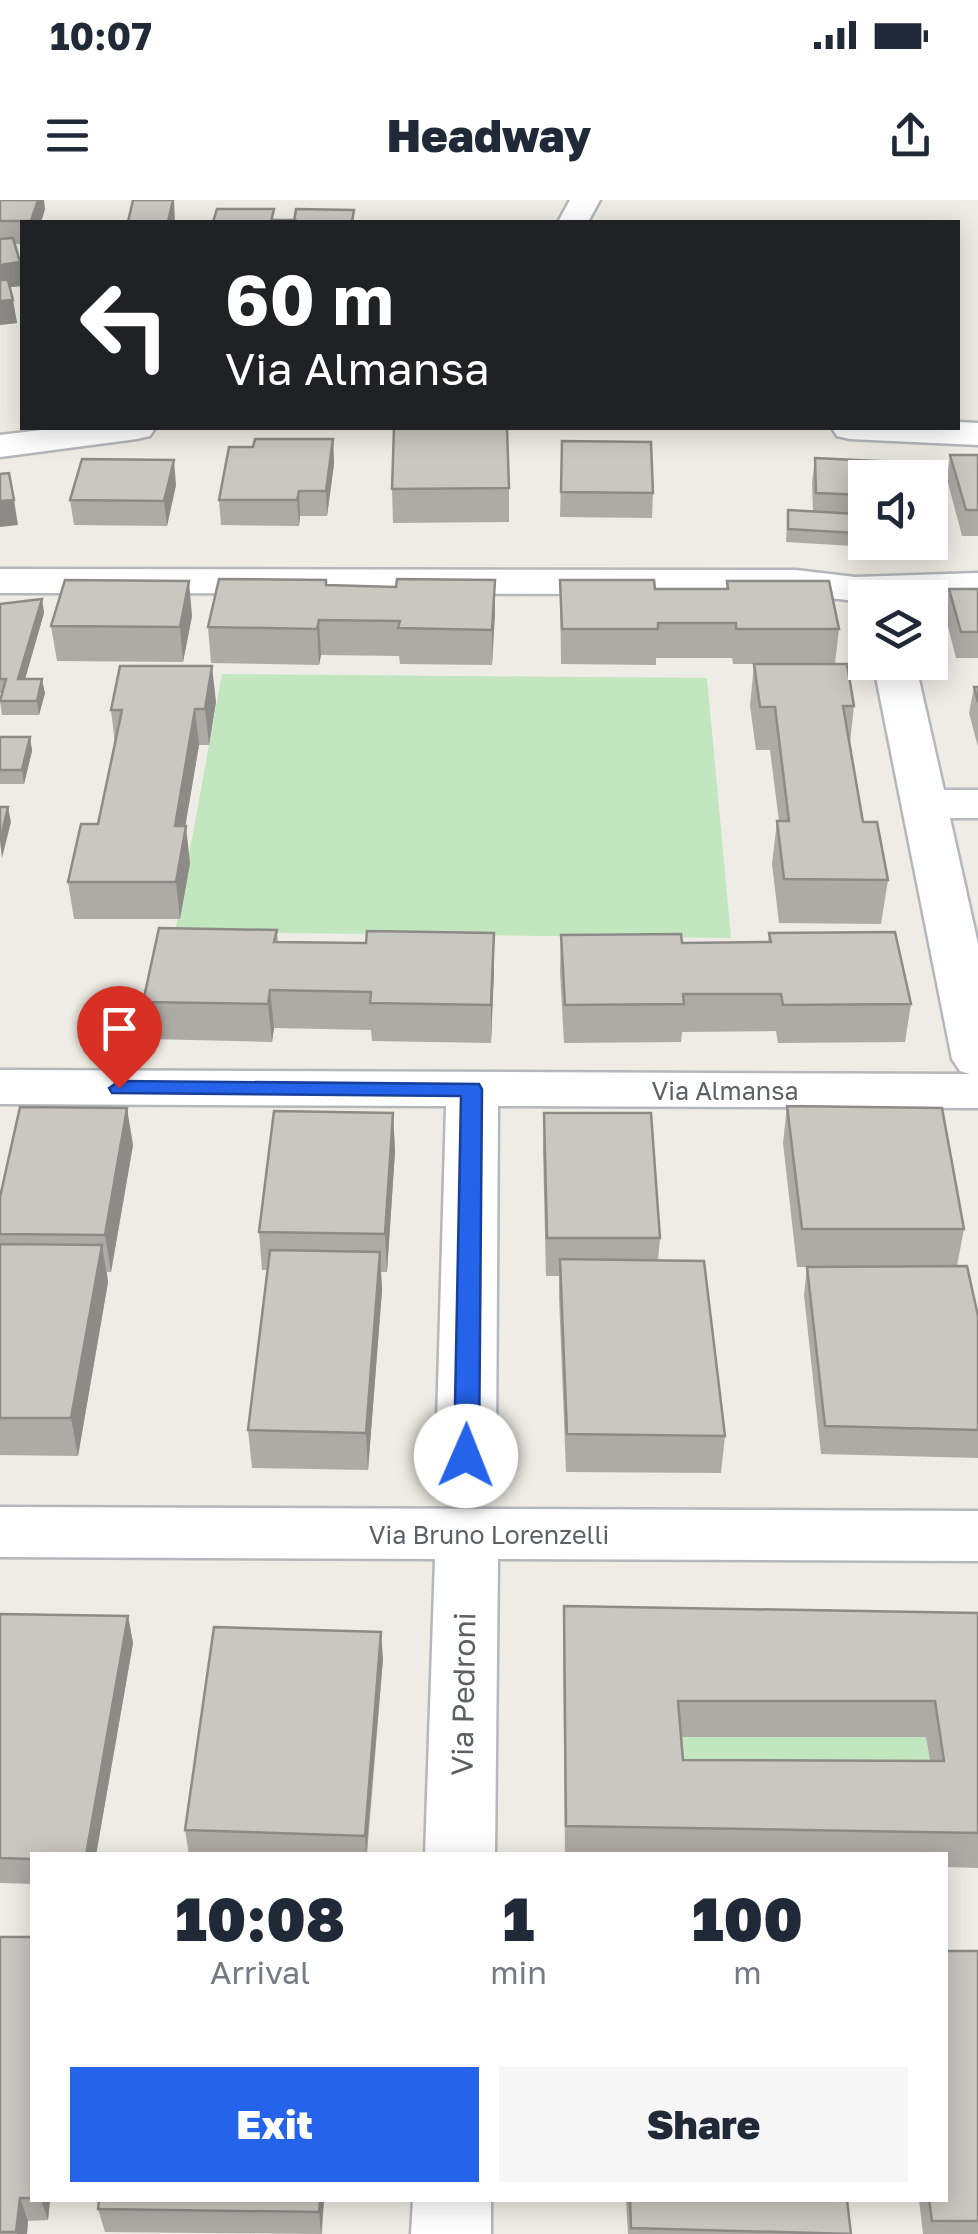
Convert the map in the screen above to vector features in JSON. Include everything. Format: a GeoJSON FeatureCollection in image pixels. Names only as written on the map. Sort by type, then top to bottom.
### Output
{"type":"FeatureCollection","features":[{"type":"Feature","properties":{"kind":"street"},"geometry":{"type":"LineString","coordinates":[[25,438],[115,430]]}},
{"type":"Feature","properties":{"kind":"street"},"geometry":{"type":"LineString","coordinates":[[893,430],[978,434]]}},
{"type":"Feature","properties":{"kind":"street"},"geometry":{"type":"LineString","coordinates":[[0,581],[807,582],[848,591]]}},
{"type":"Feature","properties":{"kind":"street"},"geometry":{"type":"LineString","coordinates":[[948,587],[978,585]]}},
{"type":"Feature","properties":{"kind":"street"},"geometry":{"type":"LineString","coordinates":[[898,680],[978,1059]]}},
{"type":"Feature","properties":{"kind":"street"},"geometry":{"type":"LineString","coordinates":[[924,804],[978,804]]}},
{"type":"Feature","properties":{"kind":"street","name":"Via Almansa"},"geometry":{"type":"LineString","coordinates":[[0,1087],[978,1091]]}},
{"type":"Feature","properties":{"kind":"street"},"geometry":{"type":"LineString","coordinates":[[466,1456],[472,1089]]}},
{"type":"Feature","properties":{"kind":"street","name":"Via Bruno Lorenzelli"},"geometry":{"type":"LineString","coordinates":[[0,1532],[978,1536]]}},
{"type":"Feature","properties":{"kind":"street","name":"Via Pedroni"},"geometry":{"type":"LineString","coordinates":[[460,1852],[467,1534]]}},
{"type":"Feature","properties":{"kind":"street"},"geometry":{"type":"LineString","coordinates":[[451,2234],[452,2202]]}},
{"type":"Feature","properties":{"kind":"green space"},"geometry":{"type":"Polygon","coordinates":[[[222,674],[707,678],[731,938],[175,932],[222,674]]]}},
{"type":"Feature","properties":{"kind":"green space"},"geometry":{"type":"Polygon","coordinates":[[[675,1737],[926,1737],[935,1796],[679,1796],[675,1737]]]}},
{"type":"Feature","properties":{"kind":"building"},"geometry":{"type":"Polygon","coordinates":[[[0,200],[38,200],[31,220],[0,221],[0,200]]]}},
{"type":"Feature","properties":{"kind":"building"},"geometry":{"type":"Polygon","coordinates":[[[133,200],[173,200],[168,220],[128,220],[133,200]]]}},
{"type":"Feature","properties":{"kind":"building"},"geometry":{"type":"Polygon","coordinates":[[[217,209],[274,209],[271,220],[214,220],[217,209]]]}},
{"type":"Feature","properties":{"kind":"building"},"geometry":{"type":"Polygon","coordinates":[[[296,209],[354,210],[352,220],[294,220],[296,209]]]}},
{"type":"Feature","properties":{"kind":"building"},"geometry":{"type":"Polygon","coordinates":[[[13,238],[20,262],[0,265],[0,239],[13,238]]]}},
{"type":"Feature","properties":{"kind":"building"},"geometry":{"type":"Polygon","coordinates":[[[0,280],[8,280],[13,300],[0,301],[0,280]]]}},
{"type":"Feature","properties":{"kind":"building"},"geometry":{"type":"Polygon","coordinates":[[[394,430],[507,430],[509,488],[392,489],[394,430]]]}},
{"type":"Feature","properties":{"kind":"building"},"geometry":{"type":"Polygon","coordinates":[[[255,439],[333,439],[326,491],[299,491],[297,500],[219,500],[229,447],[253,447],[255,439]]]}},
{"type":"Feature","properties":{"kind":"building"},"geometry":{"type":"Polygon","coordinates":[[[562,441],[651,442],[653,493],[561,492],[562,441]]]}},
{"type":"Feature","properties":{"kind":"building"},"geometry":{"type":"Polygon","coordinates":[[[950,455],[978,455],[978,510],[966,510],[950,455]]]}},
{"type":"Feature","properties":{"kind":"building"},"geometry":{"type":"Polygon","coordinates":[[[815,458],[856,460],[848,460],[848,494],[816,493],[815,458]]]}},
{"type":"Feature","properties":{"kind":"building"},"geometry":{"type":"Polygon","coordinates":[[[82,459],[174,460],[164,501],[70,500],[82,459]]]}},
{"type":"Feature","properties":{"kind":"building"},"geometry":{"type":"Polygon","coordinates":[[[9,473],[14,500],[0,501],[0,474],[9,473]]]}},
{"type":"Feature","properties":{"kind":"building"},"geometry":{"type":"Polygon","coordinates":[[[788,510],[848,514],[848,533],[788,529],[788,510]]]}},
{"type":"Feature","properties":{"kind":"building"},"geometry":{"type":"Polygon","coordinates":[[[219,579],[326,580],[326,585],[396,587],[397,579],[495,580],[492,630],[398,628],[400,621],[319,620],[317,629],[208,627],[219,579]]]}},
{"type":"Feature","properties":{"kind":"building"},"geometry":{"type":"Polygon","coordinates":[[[65,580],[189,581],[180,627],[51,626],[65,580]]]}},
{"type":"Feature","properties":{"kind":"building"},"geometry":{"type":"Polygon","coordinates":[[[560,580],[654,580],[655,589],[728,589],[727,581],[829,581],[839,629],[736,629],[736,623],[658,623],[658,629],[562,629],[560,580]]]}},
{"type":"Feature","properties":{"kind":"building"},"geometry":{"type":"Polygon","coordinates":[[[949,589],[978,589],[978,632],[961,632],[949,589]]]}},
{"type":"Feature","properties":{"kind":"building"},"geometry":{"type":"Polygon","coordinates":[[[42,599],[18,679],[42,679],[37,701],[0,701],[6,679],[0,679],[0,604],[42,599]]]}},
{"type":"Feature","properties":{"kind":"building"},"geometry":{"type":"Polygon","coordinates":[[[754,664],[847,664],[854,706],[843,706],[863,822],[877,822],[888,880],[784,879],[777,821],[789,821],[775,707],[760,707],[754,664]]]}},
{"type":"Feature","properties":{"kind":"building"},"geometry":{"type":"Polygon","coordinates":[[[120,666],[212,666],[205,709],[195,709],[175,826],[186,826],[176,882],[68,882],[81,824],[98,824],[122,710],[111,710],[120,666]]]}},
{"type":"Feature","properties":{"kind":"building"},"geometry":{"type":"Polygon","coordinates":[[[0,737],[30,737],[22,770],[0,770],[0,737]]]}},
{"type":"Feature","properties":{"kind":"building"},"geometry":{"type":"Polygon","coordinates":[[[0,807],[8,807],[0,841],[0,807]]]}},
{"type":"Feature","properties":{"kind":"building"},"geometry":{"type":"Polygon","coordinates":[[[159,928],[277,930],[274,942],[366,943],[367,931],[494,933],[491,1005],[370,1003],[371,992],[270,990],[268,1004],[143,1002],[159,928]]]}},
{"type":"Feature","properties":{"kind":"building"},"geometry":{"type":"Polygon","coordinates":[[[895,932],[911,1004],[783,1005],[781,994],[683,994],[684,1004],[565,1005],[561,935],[681,934],[682,943],[771,942],[769,933],[895,932]]]}},
{"type":"Feature","properties":{"kind":"building"},"geometry":{"type":"Polygon","coordinates":[[[787,1106],[942,1108],[964,1229],[802,1229],[787,1106]]]}},
{"type":"Feature","properties":{"kind":"building"},"geometry":{"type":"Polygon","coordinates":[[[20,1107],[127,1108],[105,1235],[0,1234],[0,1197],[20,1107]]]}},
{"type":"Feature","properties":{"kind":"building"},"geometry":{"type":"Polygon","coordinates":[[[274,1111],[393,1113],[385,1234],[259,1232],[274,1111]]]}},
{"type":"Feature","properties":{"kind":"building"},"geometry":{"type":"Polygon","coordinates":[[[544,1113],[651,1113],[660,1238],[547,1238],[544,1113]]]}},
{"type":"Feature","properties":{"kind":"building"},"geometry":{"type":"Polygon","coordinates":[[[0,1244],[102,1245],[71,1418],[0,1418],[0,1244]]]}},
{"type":"Feature","properties":{"kind":"building"},"geometry":{"type":"Polygon","coordinates":[[[270,1250],[380,1252],[366,1433],[248,1430],[270,1250]]]}},
{"type":"Feature","properties":{"kind":"building"},"geometry":{"type":"Polygon","coordinates":[[[560,1259],[704,1261],[725,1436],[567,1434],[560,1259]]]}},
{"type":"Feature","properties":{"kind":"building"},"geometry":{"type":"Polygon","coordinates":[[[967,1266],[978,1316],[978,1430],[825,1426],[807,1267],[967,1266]]]}},
{"type":"Feature","properties":{"kind":"building"},"geometry":{"type":"Polygon","coordinates":[[[564,1606],[978,1613],[978,1833],[566,1826],[564,1606]],[[678,1701],[683,1760],[944,1761],[935,1701],[678,1701]]]}},
{"type":"Feature","properties":{"kind":"building"},"geometry":{"type":"Polygon","coordinates":[[[0,1614],[128,1616],[87,1852],[30,1852],[30,1859],[0,1858],[0,1614]]]}},
{"type":"Feature","properties":{"kind":"building"},"geometry":{"type":"Polygon","coordinates":[[[214,1627],[381,1632],[365,1836],[185,1830],[214,1627]]]}},
{"type":"Feature","properties":{"kind":"building"},"geometry":{"type":"Polygon","coordinates":[[[0,1937],[30,1937],[30,2198],[20,2198],[16,2232],[0,2232],[0,1937]]]}},
{"type":"Feature","properties":{"kind":"building"},"geometry":{"type":"Polygon","coordinates":[[[948,1951],[978,1951],[978,2221],[932,2221],[929,2202],[948,2202],[948,1951]]]}},
{"type":"Feature","properties":{"kind":"building"},"geometry":{"type":"Polygon","coordinates":[[[99,2202],[320,2202],[319,2212],[98,2209],[99,2202]]]}},
{"type":"Feature","properties":{"kind":"building"},"geometry":{"type":"Polygon","coordinates":[[[630,2202],[847,2202],[851,2234],[631,2228],[630,2202]]]}},
{"type":"Feature","properties":{"kind":"route"},"geometry":{"type":"LineString","coordinates":[[119,1088],[472,1089],[466,1456]]}}]}
